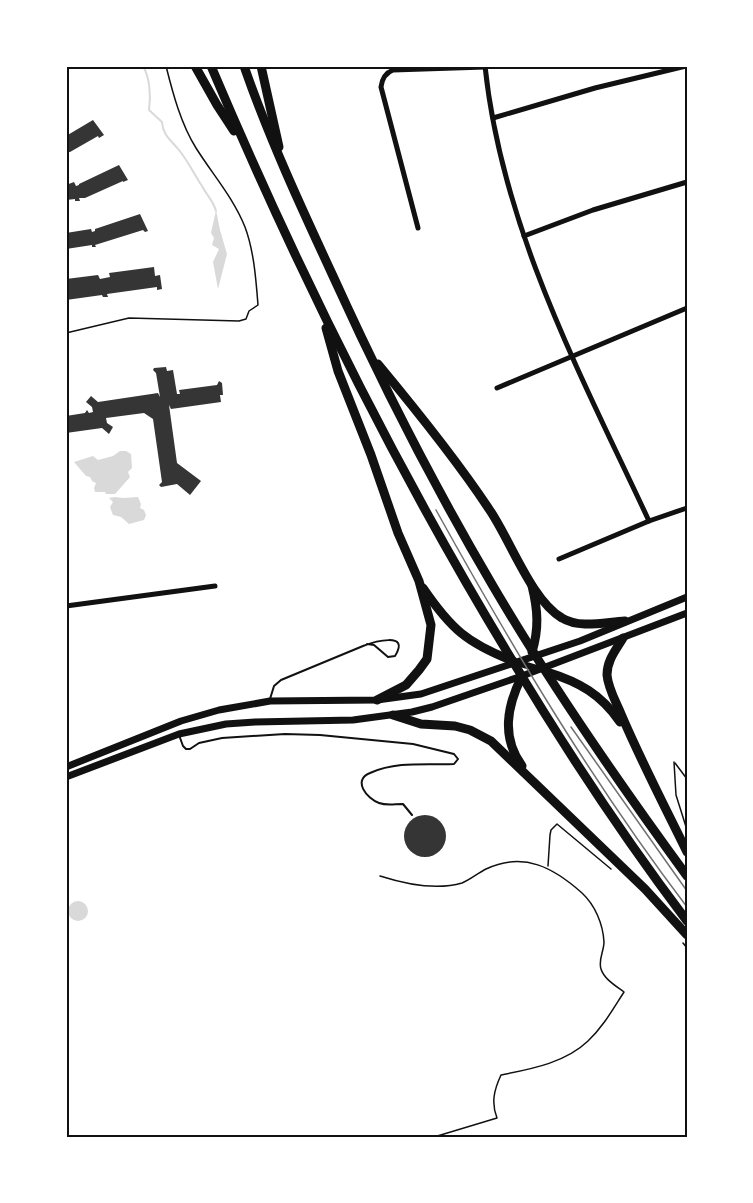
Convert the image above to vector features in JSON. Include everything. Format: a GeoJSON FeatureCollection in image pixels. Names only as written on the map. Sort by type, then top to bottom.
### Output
{"type":"FeatureCollection","features":[{"type":"Feature","properties":{"kind":"highway"},"geometry":{"type":"LineString","coordinates":[[195,66],[216,105],[246,149]]}},
{"type":"Feature","properties":{"kind":"highway"},"geometry":{"type":"LineString","coordinates":[[211,66],[246,149],[322,311],[401,468],[473,597],[556,733],[597,796],[687,921]]}},
{"type":"Feature","properties":{"kind":"highway"},"geometry":{"type":"LineString","coordinates":[[244,66],[284,170],[368,351],[413,441],[493,587],[579,722],[687,876]]}},
{"type":"Feature","properties":{"kind":"highway"},"geometry":{"type":"LineString","coordinates":[[261,66],[284,170]]}},
{"type":"Feature","properties":{"kind":"highway"},"geometry":{"type":"LineString","coordinates":[[322,311],[338,371],[418,581],[431,625],[427,658],[406,685],[377,700]]}},
{"type":"Feature","properties":{"kind":"highway"},"geometry":{"type":"LineString","coordinates":[[368,351],[489,509],[531,584],[537,605],[538,625],[529,662]]}},
{"type":"Feature","properties":{"kind":"highway"},"geometry":{"type":"LineString","coordinates":[[418,581],[451,626],[467,639],[488,651],[515,662]]}},
{"type":"Feature","properties":{"kind":"highway"},"geometry":{"type":"LineString","coordinates":[[531,584],[553,610],[571,622],[582,624],[625,621]]}},
{"type":"Feature","properties":{"kind":"highway"},"geometry":{"type":"LineString","coordinates":[[623,638],[611,656],[607,677],[630,736],[687,852]]}},
{"type":"Feature","properties":{"kind":"highway"},"geometry":{"type":"LineString","coordinates":[[540,670],[567,678],[592,691],[606,703],[630,736]]}},
{"type":"Feature","properties":{"kind":"highway"},"geometry":{"type":"LineString","coordinates":[[522,676],[508,711],[508,730],[517,759],[536,785]]}},
{"type":"Feature","properties":{"kind":"highway"},"geometry":{"type":"LineString","coordinates":[[393,715],[421,724],[455,726],[481,734],[491,741],[645,889],[687,936]]}},
{"type":"Feature","properties":{"kind":"main road"},"geometry":{"type":"LineString","coordinates":[[66,766],[181,721],[219,710],[270,701],[377,700],[421,694],[515,662],[529,662],[687,597]]}},
{"type":"Feature","properties":{"kind":"main road"},"geometry":{"type":"LineString","coordinates":[[66,777],[179,734],[246,723],[331,721],[393,715],[432,707],[540,670],[687,613]]}},
{"type":"Feature","properties":{"kind":"main road"},"geometry":{"type":"LineString","coordinates":[[529,662],[540,670]]}},
{"type":"Feature","properties":{"kind":"main road"},"geometry":{"type":"LineString","coordinates":[[522,676],[529,662]]}},
{"type":"Feature","properties":{"kind":"street"},"geometry":{"type":"LineString","coordinates":[[493,118],[595,88],[686,66]]}},
{"type":"Feature","properties":{"kind":"street"},"geometry":{"type":"LineString","coordinates":[[418,228],[381,87],[382,80],[393,70],[485,67],[505,175],[546,299],[649,521]]}},
{"type":"Feature","properties":{"kind":"street"},"geometry":{"type":"LineString","coordinates":[[524,236],[593,210],[687,182]]}},
{"type":"Feature","properties":{"kind":"street"},"geometry":{"type":"LineString","coordinates":[[497,388],[687,308]]}},
{"type":"Feature","properties":{"kind":"street"},"geometry":{"type":"LineString","coordinates":[[559,559],[649,521],[687,508]]}},
{"type":"Feature","properties":{"kind":"street"},"geometry":{"type":"LineString","coordinates":[[66,606],[215,586]]}},
{"type":"Feature","properties":{"kind":"lane"},"geometry":{"type":"LineString","coordinates":[[270,701],[274,686],[281,680],[367,644],[387,639],[397,645],[398,652],[388,657],[374,645],[367,644]]}},
{"type":"Feature","properties":{"kind":"lane"},"geometry":{"type":"LineString","coordinates":[[179,734],[186,749],[198,743],[222,738],[320,735],[413,744],[454,754],[458,759],[454,764],[391,767],[363,777],[361,784],[371,799],[384,805],[403,804],[412,815]]}},
{"type":"Feature","properties":{"kind":"path"},"geometry":{"type":"LineString","coordinates":[[66,333],[129,318],[239,321],[246,319],[249,311],[258,305],[256,282],[245,228],[231,200],[196,148],[184,125],[166,66]]}},
{"type":"Feature","properties":{"kind":"path"},"geometry":{"type":"LineString","coordinates":[[687,779],[674,762],[676,795],[687,831]]}},
{"type":"Feature","properties":{"kind":"path"},"geometry":{"type":"LineString","coordinates":[[548,867],[550,835],[557,824],[614,871]]}},
{"type":"Feature","properties":{"kind":"path"},"geometry":{"type":"LineString","coordinates":[[380,876],[414,885],[444,886],[462,882],[486,869],[513,862],[527,862],[548,867],[587,898],[598,913],[604,943],[601,971],[624,992],[601,1026],[587,1042],[571,1054],[533,1068],[501,1075],[494,1099],[497,1118],[434,1137]]}},
{"type":"Feature","properties":{"kind":"shaded area"},"geometry":{"type":"Polygon","coordinates":[[[216,210],[227,254],[218,289],[213,262],[219,249],[212,245],[214,238],[211,233],[216,210]]]}},
{"type":"Feature","properties":{"kind":"shaded area"},"geometry":{"type":"Polygon","coordinates":[[[120,451],[131,454],[132,468],[128,472],[130,477],[115,494],[95,492],[96,483],[86,476],[74,462],[93,456],[98,460],[113,456],[120,451]]]}},
{"type":"Feature","properties":{"kind":"shaded area"},"geometry":{"type":"Polygon","coordinates":[[[138,497],[140,508],[146,515],[144,520],[129,524],[121,517],[113,515],[110,507],[113,502],[109,498],[138,497]]]}},
{"type":"Feature","properties":{"kind":"shaded area"},"geometry":{"type":"Polygon","coordinates":[[[78,901],[85,904],[88,911],[85,918],[78,921],[71,918],[68,911],[71,904],[78,901]]]}},
{"type":"Feature","properties":{"kind":"building"},"geometry":{"type":"Polygon","coordinates":[[[93,120],[104,135],[66,152],[66,136],[93,120]]]}},
{"type":"Feature","properties":{"kind":"building"},"geometry":{"type":"Polygon","coordinates":[[[119,165],[128,180],[85,198],[79,198],[80,201],[66,200],[66,185],[74,182],[76,186],[79,185],[119,165]]]}},
{"type":"Feature","properties":{"kind":"building"},"geometry":{"type":"Polygon","coordinates":[[[140,214],[148,231],[143,230],[95,245],[96,247],[92,245],[66,249],[66,233],[91,229],[92,232],[140,214]]]}},
{"type":"Feature","properties":{"kind":"building"},"geometry":{"type":"Polygon","coordinates":[[[154,267],[155,276],[160,275],[162,289],[157,290],[157,287],[107,294],[108,297],[102,295],[66,300],[66,279],[98,275],[100,279],[110,277],[109,273],[154,267]]]}},
{"type":"Feature","properties":{"kind":"building"},"geometry":{"type":"Polygon","coordinates":[[[166,367],[167,371],[173,370],[177,394],[180,394],[179,390],[217,385],[219,381],[222,383],[221,402],[171,409],[169,405],[177,463],[201,481],[190,495],[177,484],[161,487],[159,485],[162,482],[153,419],[144,413],[106,418],[107,423],[113,427],[109,434],[102,428],[66,433],[66,416],[85,413],[87,410],[89,413],[93,412],[92,407],[86,402],[91,396],[98,402],[158,393],[160,397],[156,373],[153,370],[166,367]]]}},
{"type":"Feature","properties":{"kind":"building"},"geometry":{"type":"Polygon","coordinates":[[[425,815],[440,821],[446,836],[440,851],[425,857],[410,851],[404,836],[410,821],[425,815]]]}},
{"type":"Feature","properties":{"kind":"waterway"},"geometry":{"type":"LineString","coordinates":[[143,66],[149,88],[149,110],[162,122],[166,134],[185,159],[216,211]]}},
{"type":"Feature","properties":{"kind":"tram line"},"geometry":{"type":"LineString","coordinates":[[436,510],[554,713],[618,812],[687,907]]}},
{"type":"Feature","properties":{"kind":"tram line"},"geometry":{"type":"LineString","coordinates":[[571,727],[687,891]]}}]}
